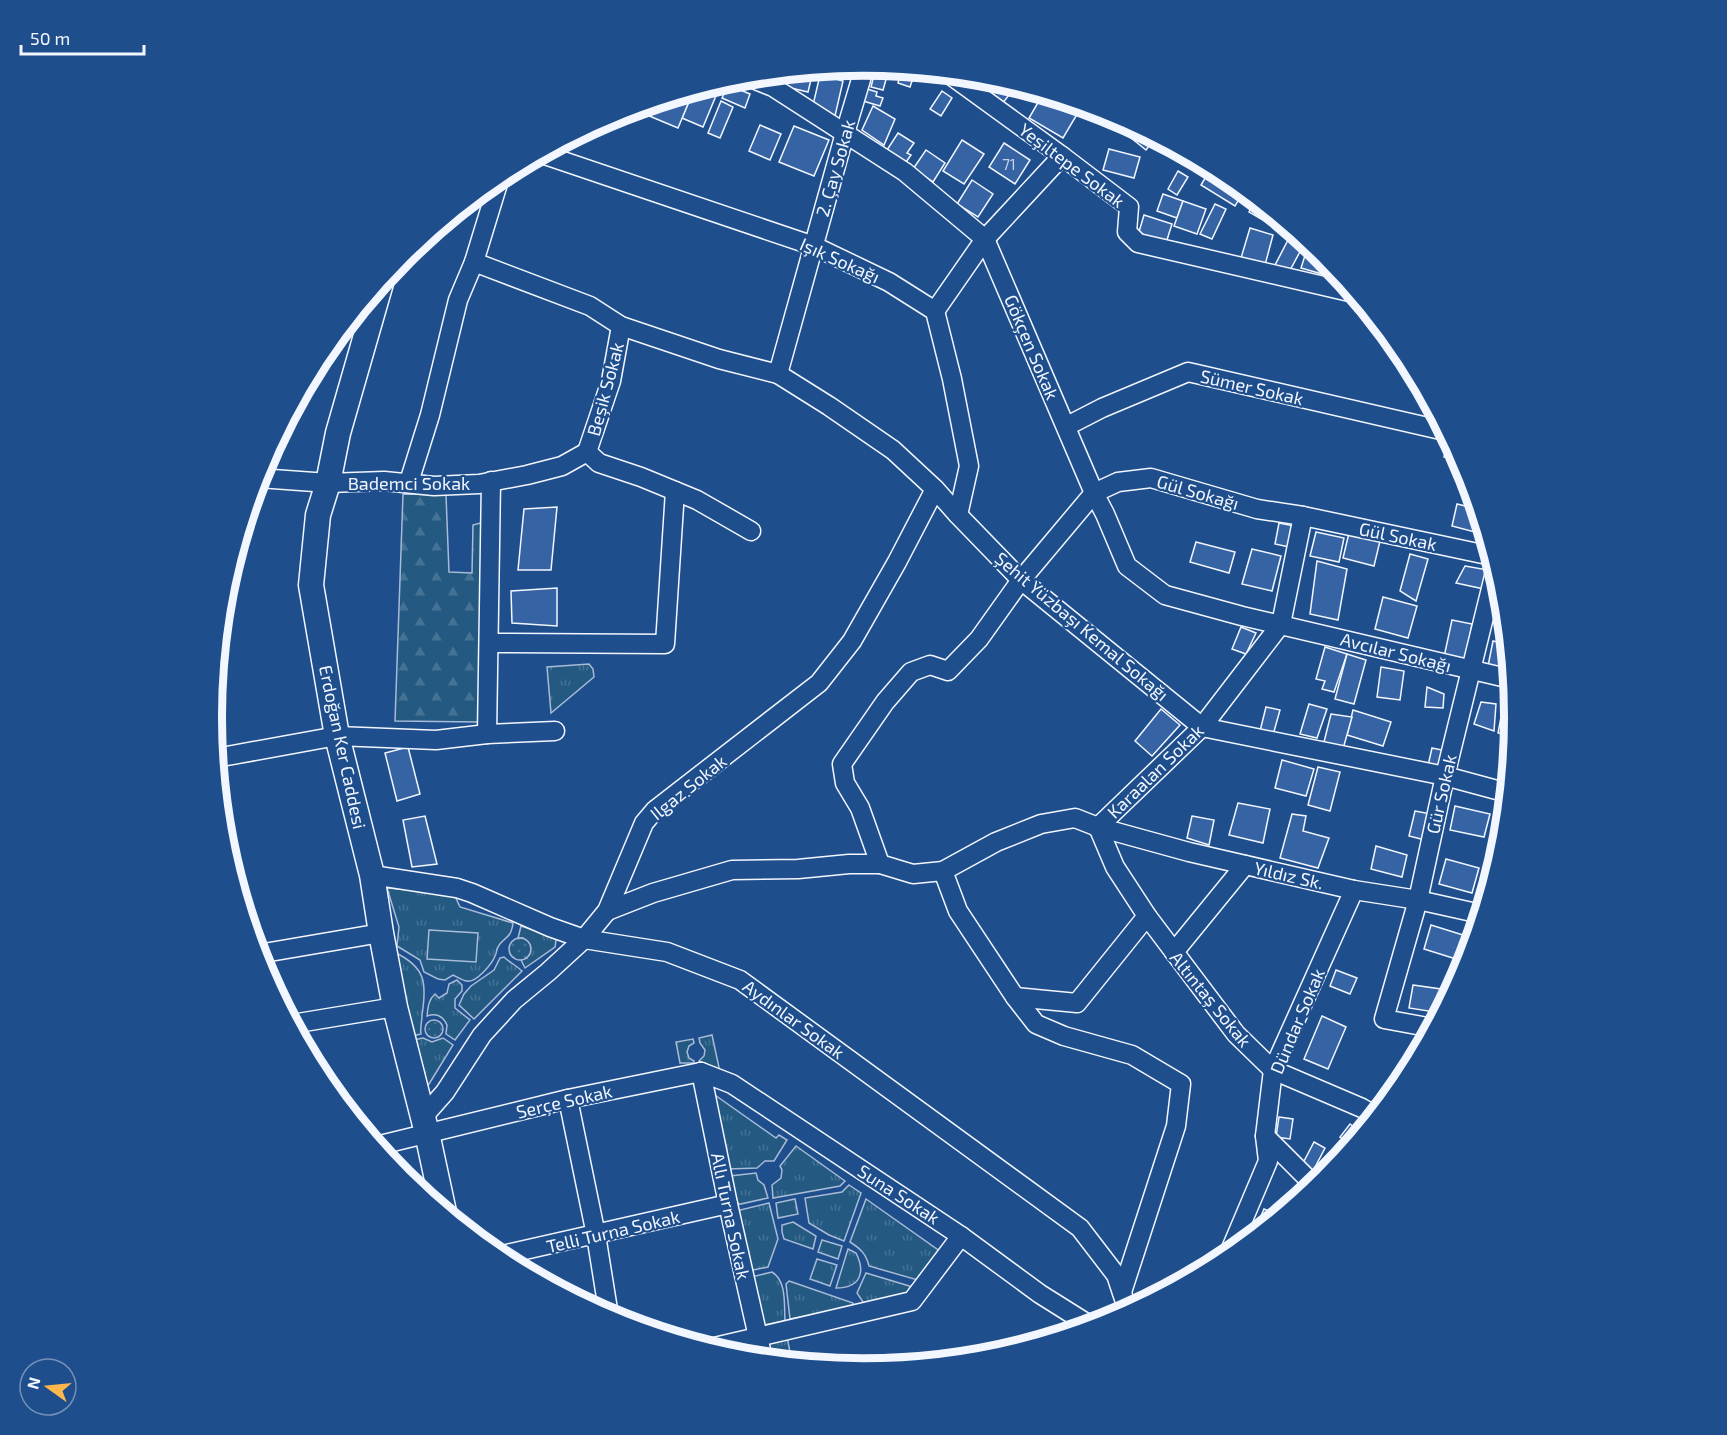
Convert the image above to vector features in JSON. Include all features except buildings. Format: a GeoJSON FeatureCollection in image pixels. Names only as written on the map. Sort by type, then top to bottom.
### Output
{"type":"FeatureCollection","features":[{"type":"Feature","properties":{"kind":"main road","name":"Erdoğan Ker Caddesi"},"geometry":{"type":"LineString","coordinates":[[375,303],[338,433],[328,483],[318,515],[312,585],[337,736],[372,875],[395,1007],[441,1199]]}},
{"type":"Feature","properties":{"kind":"street","name":"2. Çay Sokak"},"geometry":{"type":"LineString","coordinates":[[778,374],[862,76]]}},
{"type":"Feature","properties":{"kind":"street","name":"Gökçen Sokak"},"geometry":{"type":"LineString","coordinates":[[766,84],[905,172],[985,239],[1127,566],[1165,596],[1281,624]]}},
{"type":"Feature","properties":{"kind":"street","name":"Yeşiltepe Sokak"},"geometry":{"type":"LineString","coordinates":[[964,85],[1129,207],[1127,232],[1138,243],[1340,289]]}},
{"type":"Feature","properties":{"kind":"street"},"geometry":{"type":"LineString","coordinates":[[958,515],[969,466],[952,379],[935,311],[985,239],[1062,156]]}},
{"type":"Feature","properties":{"kind":"street","name":"Işık Sokağı"},"geometry":{"type":"LineString","coordinates":[[552,157],[814,246],[889,282],[935,311]]}},
{"type":"Feature","properties":{"kind":"street"},"geometry":{"type":"LineString","coordinates":[[410,482],[430,414],[458,300],[474,262],[495,194]]}},
{"type":"Feature","properties":{"kind":"street","name":"Şehit Yüzbaşı Kemal Sokağı"},"geometry":{"type":"LineString","coordinates":[[474,262],[590,306],[621,326],[719,359],[778,374],[829,406],[894,450],[935,489],[1022,580],[1202,727],[1444,776],[1500,791]]}},
{"type":"Feature","properties":{"kind":"street","name":"Beşik Sokak"},"geometry":{"type":"LineString","coordinates":[[587,452],[610,381],[621,326]]}},
{"type":"Feature","properties":{"kind":"street","name":"Sümer Sokak"},"geometry":{"type":"LineString","coordinates":[[1066,426],[1102,408],[1188,372],[1435,429]]}},
{"type":"Feature","properties":{"kind":"street"},"geometry":{"type":"LineString","coordinates":[[587,452],[599,463],[697,500],[751,531]]}},
{"type":"Feature","properties":{"kind":"street","name":"Bademci Sokak"},"geometry":{"type":"LineString","coordinates":[[269,479],[328,483],[410,482],[434,486],[479,484],[562,466],[587,452]]}},
{"type":"Feature","properties":{"kind":"street","name":"Gül Sokağı"},"geometry":{"type":"LineString","coordinates":[[1094,493],[1119,482],[1151,478],[1257,509],[1303,516]]}},
{"type":"Feature","properties":{"kind":"street"},"geometry":{"type":"LineString","coordinates":[[487,734],[491,482]]}},
{"type":"Feature","properties":{"kind":"street","name":"Ilgaz Sokak"},"geometry":{"type":"LineString","coordinates":[[425,1125],[482,1035],[514,1000],[584,939],[607,911],[644,823],[655,810],[819,683],[852,641],[935,489]]}},
{"type":"Feature","properties":{"kind":"street"},"geometry":{"type":"LineString","coordinates":[[489,643],[665,644],[675,491]]}},
{"type":"Feature","properties":{"kind":"street"},"geometry":{"type":"LineString","coordinates":[[880,864],[860,808],[845,783],[842,764],[885,702],[911,672],[930,665],[948,671],[980,639],[1022,580],[1094,493]]}},
{"type":"Feature","properties":{"kind":"street","name":"Karaalan Sokak"},"geometry":{"type":"LineString","coordinates":[[607,911],[653,893],[732,870],[880,864],[913,874],[943,871],[996,842],[1041,824],[1075,818],[1098,828],[1202,727],[1281,624],[1303,516]]}},
{"type":"Feature","properties":{"kind":"street","name":"Gül Sokak"},"geometry":{"type":"LineString","coordinates":[[1303,516],[1483,554]]}},
{"type":"Feature","properties":{"kind":"street","name":"Gür Sokak"},"geometry":{"type":"LineString","coordinates":[[1425,1026],[1384,1018],[1418,900],[1444,776],[1491,588]]}},
{"type":"Feature","properties":{"kind":"street","name":"Avcılar Sokağı"},"geometry":{"type":"LineString","coordinates":[[1281,624],[1503,677]]}},
{"type":"Feature","properties":{"kind":"street"},"geometry":{"type":"LineString","coordinates":[[224,757],[337,736],[436,740],[487,734],[555,731]]}},
{"type":"Feature","properties":{"kind":"street","name":"Yıldız Sk."},"geometry":{"type":"LineString","coordinates":[[1098,828],[1189,852],[1354,890],[1418,900],[1474,912]]}},
{"type":"Feature","properties":{"kind":"street","name":"Altıntaş Sokak"},"geometry":{"type":"LineString","coordinates":[[1098,828],[1115,867],[1147,916],[1236,1034],[1273,1071],[1369,1112]]}},
{"type":"Feature","properties":{"kind":"street"},"geometry":{"type":"LineString","coordinates":[[1174,952],[1245,865]]}},
{"type":"Feature","properties":{"kind":"street"},"geometry":{"type":"LineString","coordinates":[[943,871],[958,911],[1015,997],[1036,1024],[1064,1036],[1132,1055],[1182,1084],[1176,1126],[1122,1292]]}},
{"type":"Feature","properties":{"kind":"street","name":"Aydınlar Sokak"},"geometry":{"type":"LineString","coordinates":[[372,875],[457,888],[584,939],[667,952],[740,980],[1080,1228],[1116,1275],[1125,1302]]}},
{"type":"Feature","properties":{"kind":"street","name":"Dündar Sokak"},"geometry":{"type":"LineString","coordinates":[[1235,1240],[1268,1161],[1265,1136],[1273,1071],[1354,890]]}},
{"type":"Feature","properties":{"kind":"street"},"geometry":{"type":"LineString","coordinates":[[1015,997],[1077,1003],[1147,916]]}},
{"type":"Feature","properties":{"kind":"street"},"geometry":{"type":"LineString","coordinates":[[267,952],[381,933]]}},
{"type":"Feature","properties":{"kind":"street"},"geometry":{"type":"LineString","coordinates":[[300,1023],[395,1007]]}},
{"type":"Feature","properties":{"kind":"street","name":"Serçe Sokak"},"geometry":{"type":"LineString","coordinates":[[385,1143],[425,1125],[701,1072]]}},
{"type":"Feature","properties":{"kind":"street","name":"Allı Turna Sokak"},"geometry":{"type":"LineString","coordinates":[[701,1072],[761,1350]]}},
{"type":"Feature","properties":{"kind":"street","name":"Suna Sokak"},"geometry":{"type":"LineString","coordinates":[[701,1072],[732,1084],[961,1236],[1040,1294],[1081,1320]]}},
{"type":"Feature","properties":{"kind":"street"},"geometry":{"type":"LineString","coordinates":[[568,1099],[596,1235],[607,1305]]}},
{"type":"Feature","properties":{"kind":"street"},"geometry":{"type":"LineString","coordinates":[[1265,1136],[1308,1179]]}},
{"type":"Feature","properties":{"kind":"street","name":"Telli Turna Sokak"},"geometry":{"type":"LineString","coordinates":[[512,1253],[728,1204]]}},
{"type":"Feature","properties":{"kind":"street"},"geometry":{"type":"LineString","coordinates":[[728,1344],[912,1301],[961,1236]]}},
{"type":"Feature","properties":{"kind":"green space"},"geometry":{"type":"Polygon","coordinates":[[[403,494],[446,495],[449,572],[472,573],[473,525],[484,522],[479,722],[395,721],[403,494]]]}},
{"type":"Feature","properties":{"kind":"green space"},"geometry":{"type":"Polygon","coordinates":[[[589,664],[593,669],[594,677],[551,713],[547,667],[589,664]]]}},
{"type":"Feature","properties":{"kind":"green space"},"geometry":{"type":"Polygon","coordinates":[[[387,888],[454,894],[460,907],[513,923],[512,929],[498,947],[491,964],[475,979],[465,981],[453,975],[445,980],[438,979],[424,972],[420,960],[397,946],[399,927],[387,888]]]}},
{"type":"Feature","properties":{"kind":"green space"},"geometry":{"type":"Polygon","coordinates":[[[521,926],[549,935],[556,940],[555,947],[525,968],[521,960],[527,958],[523,938],[518,938],[521,926]]]}},
{"type":"Feature","properties":{"kind":"green space"},"geometry":{"type":"Polygon","coordinates":[[[429,930],[478,933],[476,962],[427,959],[429,930]]]}},
{"type":"Feature","properties":{"kind":"green space"},"geometry":{"type":"Polygon","coordinates":[[[516,938],[524,938],[531,945],[531,953],[524,960],[516,960],[509,953],[509,945],[516,938]]]}},
{"type":"Feature","properties":{"kind":"green space"},"geometry":{"type":"Polygon","coordinates":[[[394,952],[413,964],[422,977],[424,994],[421,1034],[412,1036],[394,952]]]}},
{"type":"Feature","properties":{"kind":"green space"},"geometry":{"type":"Polygon","coordinates":[[[504,957],[522,971],[474,1019],[459,1005],[464,994],[471,986],[494,970],[500,958],[504,957]]]}},
{"type":"Feature","properties":{"kind":"green space"},"geometry":{"type":"Polygon","coordinates":[[[457,980],[462,985],[462,991],[455,999],[455,1008],[470,1020],[455,1040],[446,1034],[447,1025],[441,1017],[427,1016],[433,996],[435,994],[439,998],[447,993],[449,984],[457,980]]]}},
{"type":"Feature","properties":{"kind":"green space"},"geometry":{"type":"Polygon","coordinates":[[[430,1020],[438,1020],[443,1025],[441,1036],[430,1038],[425,1033],[425,1025],[430,1020]]]}},
{"type":"Feature","properties":{"kind":"green space"},"geometry":{"type":"Polygon","coordinates":[[[712,1035],[720,1072],[699,1064],[705,1050],[699,1038],[712,1035]]]}},
{"type":"Feature","properties":{"kind":"green space"},"geometry":{"type":"Polygon","coordinates":[[[423,1038],[432,1042],[443,1038],[453,1045],[429,1084],[422,1086],[413,1040],[423,1038]]]}},
{"type":"Feature","properties":{"kind":"green space"},"geometry":{"type":"Polygon","coordinates":[[[693,1039],[694,1043],[689,1046],[687,1052],[694,1063],[680,1063],[676,1042],[693,1039]]]}},
{"type":"Feature","properties":{"kind":"green space"},"geometry":{"type":"Polygon","coordinates":[[[712,1093],[776,1138],[779,1135],[787,1140],[774,1161],[765,1161],[757,1168],[728,1169],[712,1093]]]}},
{"type":"Feature","properties":{"kind":"green space"},"geometry":{"type":"Polygon","coordinates":[[[796,1146],[845,1181],[840,1186],[773,1198],[772,1185],[781,1178],[780,1166],[796,1146]]]}},
{"type":"Feature","properties":{"kind":"green space"},"geometry":{"type":"Polygon","coordinates":[[[756,1173],[758,1180],[764,1185],[768,1198],[736,1205],[730,1176],[756,1173]]]}},
{"type":"Feature","properties":{"kind":"green space"},"geometry":{"type":"Polygon","coordinates":[[[849,1185],[861,1193],[844,1241],[809,1223],[805,1198],[842,1192],[849,1185]]]}},
{"type":"Feature","properties":{"kind":"green space"},"geometry":{"type":"Polygon","coordinates":[[[795,1199],[798,1214],[778,1218],[776,1203],[795,1199]]]}},
{"type":"Feature","properties":{"kind":"green space"},"geometry":{"type":"Polygon","coordinates":[[[866,1199],[941,1252],[921,1281],[869,1266],[862,1252],[850,1242],[866,1199]]]}},
{"type":"Feature","properties":{"kind":"green space"},"geometry":{"type":"Polygon","coordinates":[[[769,1203],[778,1239],[768,1267],[748,1271],[736,1211],[769,1203]]]}},
{"type":"Feature","properties":{"kind":"green space"},"geometry":{"type":"Polygon","coordinates":[[[793,1222],[816,1236],[813,1249],[784,1239],[782,1225],[793,1222]]]}},
{"type":"Feature","properties":{"kind":"green space"},"geometry":{"type":"Polygon","coordinates":[[[822,1240],[842,1246],[838,1259],[818,1252],[822,1240]]]}},
{"type":"Feature","properties":{"kind":"green space"},"geometry":{"type":"Polygon","coordinates":[[[848,1249],[856,1253],[859,1260],[859,1278],[851,1285],[836,1288],[848,1249]]]}},
{"type":"Feature","properties":{"kind":"green space"},"geometry":{"type":"Polygon","coordinates":[[[817,1259],[837,1265],[830,1286],[810,1279],[817,1259]]]}},
{"type":"Feature","properties":{"kind":"green space"},"geometry":{"type":"Polygon","coordinates":[[[772,1272],[777,1276],[782,1287],[785,1321],[760,1326],[751,1277],[772,1272]]]}},
{"type":"Feature","properties":{"kind":"green space"},"geometry":{"type":"Polygon","coordinates":[[[866,1273],[916,1288],[913,1293],[865,1305],[857,1293],[866,1273]]]}},
{"type":"Feature","properties":{"kind":"green space"},"geometry":{"type":"Polygon","coordinates":[[[789,1281],[853,1303],[854,1307],[790,1319],[786,1284],[789,1281]]]}},
{"type":"Feature","properties":{"kind":"green space"},"geometry":{"type":"Polygon","coordinates":[[[787,1337],[790,1352],[788,1354],[767,1351],[765,1341],[787,1337]]]}}]}
